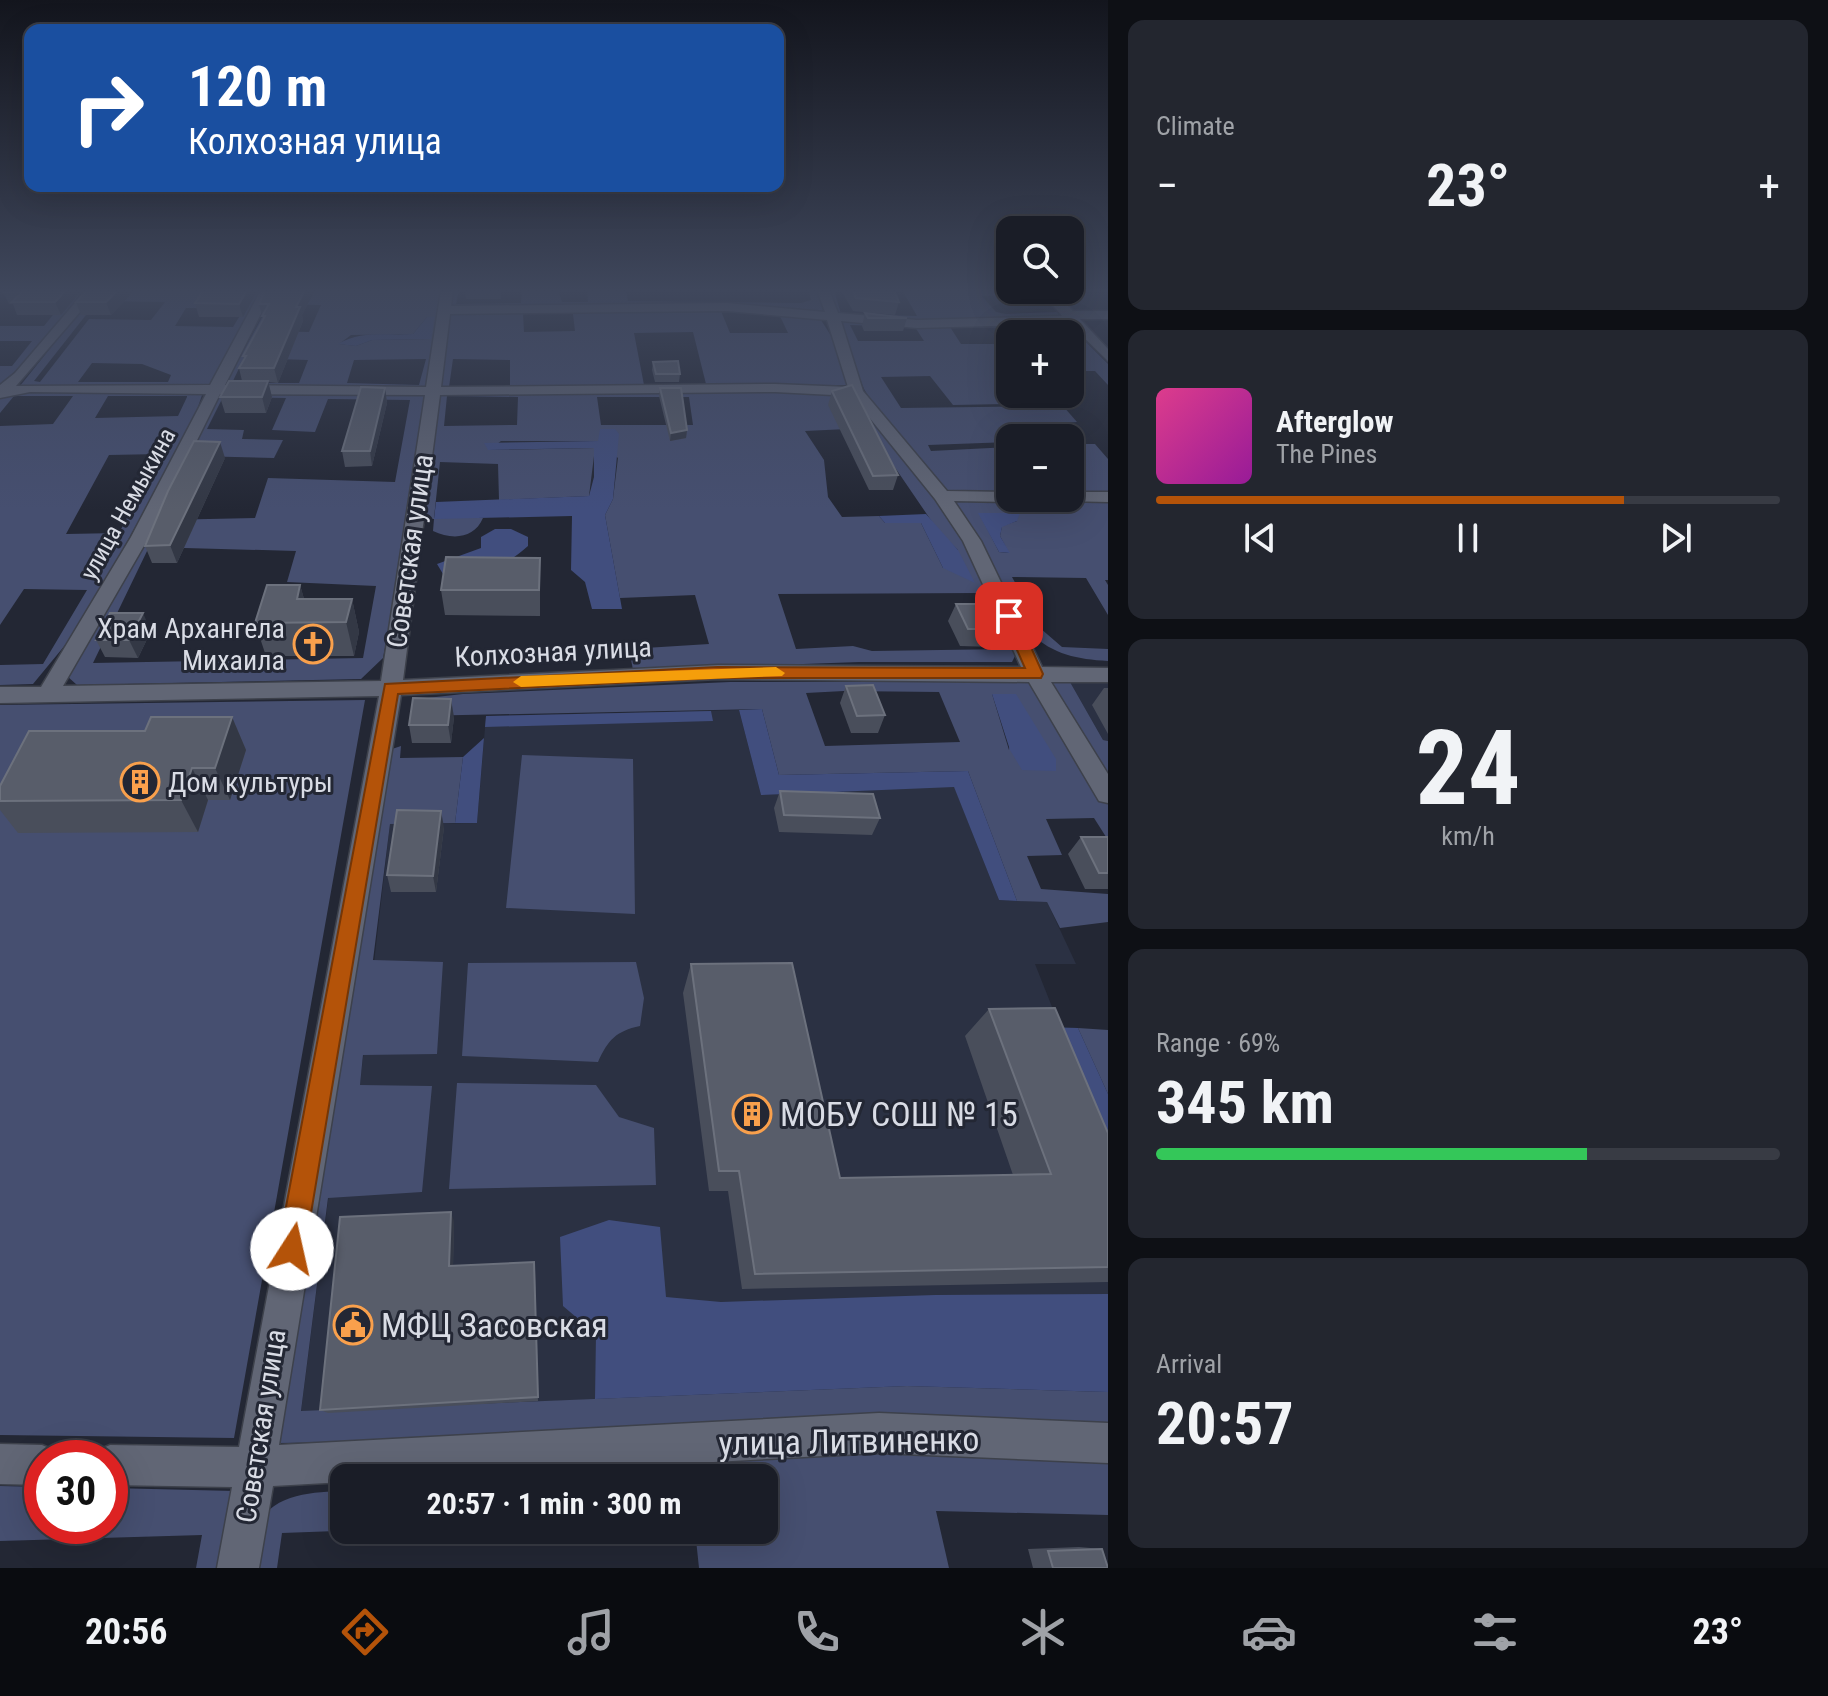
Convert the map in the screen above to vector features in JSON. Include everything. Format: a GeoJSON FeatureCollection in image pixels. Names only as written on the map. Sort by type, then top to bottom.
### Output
{"type":"FeatureCollection","features":[{"type":"Feature","properties":{"kind":"street"},"geometry":{"type":"LineString","coordinates":[[0,393],[31,363]]}},
{"type":"Feature","properties":{"kind":"street","name":"улица Немыкина"},"geometry":{"type":"LineString","coordinates":[[47,695],[152,516],[229,363]]}},
{"type":"Feature","properties":{"kind":"street","name":"Советская улица"},"geometry":{"type":"LineString","coordinates":[[238,1568],[253,1467],[391,688],[436,363]]}},
{"type":"Feature","properties":{"kind":"street"},"geometry":{"type":"LineString","coordinates":[[849,363],[856,392],[942,496],[997,587],[1035,674],[1108,794]]}},
{"type":"Feature","properties":{"kind":"street"},"geometry":{"type":"LineString","coordinates":[[0,393],[30,388],[432,391],[775,388],[856,392]]}},
{"type":"Feature","properties":{"kind":"street"},"geometry":{"type":"LineString","coordinates":[[942,496],[996,497]]}},
{"type":"Feature","properties":{"kind":"street"},"geometry":{"type":"LineString","coordinates":[[1084,497],[1108,497]]}},
{"type":"Feature","properties":{"kind":"street","name":"Колхозная улица"},"geometry":{"type":"LineString","coordinates":[[0,695],[391,688],[718,672],[1108,675]]}},
{"type":"Feature","properties":{"kind":"street","name":"улица Литвиненко"},"geometry":{"type":"LineString","coordinates":[[128,1465],[253,1467],[879,1433],[1108,1443]]}},
{"type":"Feature","properties":{"kind":"street"},"geometry":{"type":"LineString","coordinates":[[0,1464],[24,1465]]}},
{"type":"Feature","properties":{"kind":"shaded area"},"geometry":{"type":"Polygon","coordinates":[[[24,363],[0,385],[0,366],[24,363]]]}},
{"type":"Feature","properties":{"kind":"shaded area"},"geometry":{"type":"Polygon","coordinates":[[[38,363],[48,363],[34,381],[40,382],[55,363],[92,363],[78,382],[168,382],[171,375],[142,364],[101,363],[223,363],[211,386],[20,386],[38,363]]]}},
{"type":"Feature","properties":{"kind":"shaded area"},"geometry":{"type":"Polygon","coordinates":[[[237,363],[242,363],[232,383],[299,383],[307,363],[353,363],[347,383],[419,385],[425,363],[432,363],[428,388],[224,386],[237,363]]]}},
{"type":"Feature","properties":{"kind":"shaded area"},"geometry":{"type":"Polygon","coordinates":[[[442,363],[452,363],[449,387],[510,386],[510,363],[640,363],[644,385],[706,384],[701,363],[845,363],[850,385],[438,389],[442,363]]]}},
{"type":"Feature","properties":{"kind":"shaded area"},"geometry":{"type":"Polygon","coordinates":[[[854,363],[996,363],[996,404],[953,405],[930,376],[881,377],[901,408],[1065,408],[1077,422],[996,424],[996,443],[928,445],[931,451],[996,448],[996,495],[948,494],[876,409],[854,363]]]}},
{"type":"Feature","properties":{"kind":"shaded area"},"geometry":{"type":"Polygon","coordinates":[[[1084,363],[1108,364],[1108,385],[1095,371],[1084,371],[1084,363]]]}},
{"type":"Feature","properties":{"kind":"shaded area"},"geometry":{"type":"Polygon","coordinates":[[[221,390],[426,393],[411,482],[411,514],[383,658],[361,679],[77,685],[67,676],[221,390]],[[223,397],[207,429],[244,430],[242,439],[283,440],[274,458],[193,456],[163,520],[255,518],[268,478],[395,482],[410,400],[328,399],[315,432],[272,430],[286,398],[223,397]],[[149,547],[93,663],[363,658],[376,586],[287,582],[296,551],[149,547]]]}},
{"type":"Feature","properties":{"kind":"shaded area"},"geometry":{"type":"Polygon","coordinates":[[[19,391],[196,392],[202,395],[193,422],[80,627],[33,684],[0,685],[0,665],[43,664],[87,590],[24,589],[0,625],[0,426],[53,424],[73,396],[14,396],[0,413],[0,398],[19,391]],[[108,396],[95,418],[178,416],[187,397],[187,396],[108,396]],[[160,454],[109,455],[66,534],[119,533],[160,454]]]}},
{"type":"Feature","properties":{"kind":"shaded area"},"geometry":{"type":"Polygon","coordinates":[[[780,391],[843,394],[856,400],[935,495],[969,552],[1016,654],[1012,662],[859,662],[633,670],[629,649],[709,644],[695,595],[620,598],[605,515],[613,499],[618,458],[599,441],[501,441],[489,450],[595,448],[589,496],[499,500],[498,464],[440,462],[434,518],[483,518],[468,534],[440,534],[433,531],[434,519],[421,519],[437,393],[780,391]],[[447,396],[444,426],[517,425],[518,397],[447,396]],[[597,397],[601,425],[693,425],[689,397],[597,397]],[[868,428],[805,431],[824,460],[828,497],[842,517],[879,516],[885,523],[921,523],[943,568],[958,550],[939,532],[868,428]],[[980,593],[778,594],[796,649],[853,646],[872,651],[1009,649],[980,593]]]}},
{"type":"Feature","properties":{"kind":"shaded area"},"geometry":{"type":"Polygon","coordinates":[[[600,429],[615,429],[619,434],[613,499],[605,515],[622,609],[592,609],[585,582],[571,570],[572,516],[434,519],[436,502],[589,496],[594,477],[594,448],[488,450],[484,443],[598,441],[600,429]]]}},
{"type":"Feature","properties":{"kind":"shaded area"},"geometry":{"type":"Polygon","coordinates":[[[1084,444],[1095,444],[1108,459],[1108,494],[1084,495],[1084,444]]]}},
{"type":"Feature","properties":{"kind":"shaded area"},"geometry":{"type":"Polygon","coordinates":[[[996,499],[996,512],[1084,512],[1084,499],[1108,499],[1108,580],[1105,580],[1108,585],[1108,615],[1086,578],[1012,577],[1040,628],[1062,647],[1108,649],[1108,661],[1066,654],[1030,633],[955,500],[996,499]],[[979,513],[999,552],[1009,553],[1000,536],[1002,526],[1017,521],[979,513]]]}},
{"type":"Feature","properties":{"kind":"shaded area"},"geometry":{"type":"Polygon","coordinates":[[[978,513],[1020,513],[1017,521],[1002,527],[1000,536],[1010,553],[999,552],[978,513]]]}},
{"type":"Feature","properties":{"kind":"shaded area"},"geometry":{"type":"Polygon","coordinates":[[[926,514],[958,550],[975,583],[943,568],[921,523],[885,523],[879,516],[926,514]]]}},
{"type":"Feature","properties":{"kind":"shaded area"},"geometry":{"type":"Polygon","coordinates":[[[495,529],[511,529],[528,537],[528,546],[509,561],[488,570],[467,575],[443,574],[437,564],[481,548],[481,537],[495,529]]]}},
{"type":"Feature","properties":{"kind":"shaded area"},"geometry":{"type":"Polygon","coordinates":[[[730,682],[1030,682],[1108,804],[1108,840],[1094,818],[1046,819],[1062,855],[1027,856],[1041,889],[1108,894],[1108,922],[1060,928],[1047,902],[1017,901],[968,771],[779,775],[762,709],[416,716],[427,698],[730,682]],[[939,692],[806,693],[825,746],[960,742],[939,692]],[[992,694],[1009,750],[1016,694],[992,694]]]}},
{"type":"Feature","properties":{"kind":"shaded area"},"geometry":{"type":"Polygon","coordinates":[[[1070,682],[1108,683],[1108,741],[1103,740],[1070,682]]]}},
{"type":"Feature","properties":{"kind":"shaded area"},"geometry":{"type":"Polygon","coordinates":[[[1070,682],[1103,740],[1108,741],[1108,782],[1045,683],[1070,682]]]}},
{"type":"Feature","properties":{"kind":"shaded area"},"geometry":{"type":"Polygon","coordinates":[[[992,694],[1016,694],[1056,759],[1056,771],[1022,770],[1010,750],[992,694]]]}},
{"type":"Feature","properties":{"kind":"shaded area"},"geometry":{"type":"Polygon","coordinates":[[[365,700],[234,1438],[0,1435],[0,705],[365,700]]]}},
{"type":"Feature","properties":{"kind":"shaded area"},"geometry":{"type":"Polygon","coordinates":[[[762,709],[779,775],[968,771],[1017,901],[999,900],[954,787],[761,795],[739,710],[762,709]]]}},
{"type":"Feature","properties":{"kind":"shaded area"},"geometry":{"type":"Polygon","coordinates":[[[739,710],[761,795],[954,786],[999,900],[1047,902],[1076,964],[1035,964],[1060,1027],[1078,1028],[1108,1094],[1108,1392],[907,1386],[301,1412],[336,1138],[354,1136],[390,824],[477,823],[486,716],[739,710]]]}},
{"type":"Feature","properties":{"kind":"shaded area"},"geometry":{"type":"Polygon","coordinates":[[[711,711],[713,721],[485,727],[486,716],[711,711]]]}},
{"type":"Feature","properties":{"kind":"shaded area"},"geometry":{"type":"Polygon","coordinates":[[[484,738],[477,823],[455,823],[463,757],[484,738]]]}},
{"type":"Feature","properties":{"kind":"shaded area"},"geometry":{"type":"Polygon","coordinates":[[[401,746],[400,758],[463,757],[455,823],[390,824],[373,960],[443,962],[437,1054],[363,1055],[360,1085],[432,1086],[422,1192],[328,1198],[301,1411],[907,1386],[1108,1392],[1108,1434],[278,1443],[374,755],[401,746]]]}},
{"type":"Feature","properties":{"kind":"shaded area"},"geometry":{"type":"Polygon","coordinates":[[[522,755],[633,759],[635,914],[506,908],[522,755]]]}},
{"type":"Feature","properties":{"kind":"shaded area"},"geometry":{"type":"Polygon","coordinates":[[[636,962],[644,998],[640,1026],[614,1038],[598,1062],[462,1056],[468,963],[636,962]]]}},
{"type":"Feature","properties":{"kind":"shaded area"},"geometry":{"type":"Polygon","coordinates":[[[1031,1027],[1078,1028],[1108,1094],[1108,1218],[1031,1027]]]}},
{"type":"Feature","properties":{"kind":"shaded area"},"geometry":{"type":"Polygon","coordinates":[[[1078,1028],[1108,1030],[1108,1094],[1078,1028]]]}},
{"type":"Feature","properties":{"kind":"shaded area"},"geometry":{"type":"Polygon","coordinates":[[[457,1083],[596,1085],[619,1117],[654,1128],[656,1185],[449,1189],[457,1083]]]}},
{"type":"Feature","properties":{"kind":"shaded area"},"geometry":{"type":"Polygon","coordinates":[[[609,1220],[660,1227],[666,1297],[721,1302],[935,1295],[1108,1294],[1108,1392],[907,1386],[595,1399],[596,1334],[563,1306],[560,1237],[609,1220]]]}},
{"type":"Feature","properties":{"kind":"shaded area"},"geometry":{"type":"Polygon","coordinates":[[[889,1450],[1108,1464],[1108,1515],[936,1511],[949,1568],[699,1568],[696,1544],[778,1544],[778,1464],[689,1464],[889,1450]]]}},
{"type":"Feature","properties":{"kind":"shaded area"},"geometry":{"type":"Polygon","coordinates":[[[0,1486],[24,1487],[24,1540],[0,1541],[0,1486]]]}},
{"type":"Feature","properties":{"kind":"shaded area"},"geometry":{"type":"Polygon","coordinates":[[[128,1488],[235,1491],[223,1568],[196,1568],[202,1535],[128,1537],[128,1488]]]}},
{"type":"Feature","properties":{"kind":"shaded area"},"geometry":{"type":"Polygon","coordinates":[[[330,1492],[330,1531],[282,1533],[277,1568],[253,1568],[255,1540],[259,1524],[266,1514],[285,1500],[330,1492]]]}},
{"type":"Feature","properties":{"kind":"building"},"geometry":{"type":"Polygon","coordinates":[[[242,363],[276,363],[274,368],[239,368],[242,363]]]}},
{"type":"Feature","properties":{"kind":"building"},"geometry":{"type":"Polygon","coordinates":[[[653,363],[678,363],[680,374],[656,374],[653,363]]]}},
{"type":"Feature","properties":{"kind":"building"},"geometry":{"type":"Polygon","coordinates":[[[229,381],[268,381],[262,397],[220,397],[229,381]]]}},
{"type":"Feature","properties":{"kind":"building"},"geometry":{"type":"Polygon","coordinates":[[[852,385],[898,475],[873,476],[832,391],[852,385]]]}},
{"type":"Feature","properties":{"kind":"building"},"geometry":{"type":"Polygon","coordinates":[[[361,387],[385,388],[370,451],[342,451],[361,387]]]}},
{"type":"Feature","properties":{"kind":"building"},"geometry":{"type":"Polygon","coordinates":[[[660,388],[681,388],[687,430],[671,433],[660,388]]]}},
{"type":"Feature","properties":{"kind":"building"},"geometry":{"type":"Polygon","coordinates":[[[194,441],[220,442],[170,545],[145,546],[168,491],[194,441]]]}},
{"type":"Feature","properties":{"kind":"building"},"geometry":{"type":"Polygon","coordinates":[[[446,557],[540,558],[539,590],[441,590],[446,557]]]}},
{"type":"Feature","properties":{"kind":"building"},"geometry":{"type":"Polygon","coordinates":[[[267,585],[300,585],[297,599],[352,599],[346,622],[255,623],[267,585]]]}},
{"type":"Feature","properties":{"kind":"building"},"geometry":{"type":"Polygon","coordinates":[[[956,604],[989,604],[1002,629],[968,629],[956,604]]]}},
{"type":"Feature","properties":{"kind":"building"},"geometry":{"type":"Polygon","coordinates":[[[110,613],[143,613],[129,640],[96,640],[110,613]]]}},
{"type":"Feature","properties":{"kind":"building"},"geometry":{"type":"Polygon","coordinates":[[[873,685],[885,715],[857,716],[846,686],[873,685]]]}},
{"type":"Feature","properties":{"kind":"building"},"geometry":{"type":"Polygon","coordinates":[[[413,698],[451,699],[448,725],[409,725],[413,698]]]}},
{"type":"Feature","properties":{"kind":"building"},"geometry":{"type":"Polygon","coordinates":[[[151,717],[232,717],[215,768],[192,768],[181,800],[0,801],[0,786],[29,731],[145,731],[151,717]]]}},
{"type":"Feature","properties":{"kind":"building"},"geometry":{"type":"Polygon","coordinates":[[[780,791],[873,794],[880,818],[784,815],[780,791]]]}},
{"type":"Feature","properties":{"kind":"building"},"geometry":{"type":"Polygon","coordinates":[[[397,810],[441,811],[433,876],[387,875],[397,810]]]}},
{"type":"Feature","properties":{"kind":"building"},"geometry":{"type":"Polygon","coordinates":[[[1081,837],[1108,837],[1108,873],[1099,873],[1081,837]]]}},
{"type":"Feature","properties":{"kind":"building","name":"МОБУ СОШ № 15"},"geometry":{"type":"Polygon","coordinates":[[[792,963],[840,1178],[1051,1174],[989,1009],[1055,1008],[1108,1133],[1108,1267],[755,1274],[739,1171],[719,1171],[691,964],[792,963]]]}},
{"type":"Feature","properties":{"kind":"building"},"geometry":{"type":"Polygon","coordinates":[[[451,1212],[449,1266],[534,1262],[538,1397],[320,1410],[340,1217],[451,1212]]]}},
{"type":"Feature","properties":{"kind":"building"},"geometry":{"type":"Polygon","coordinates":[[[1102,1549],[1108,1568],[1053,1568],[1048,1551],[1102,1549]]]}},
{"type":"Feature","properties":{"kind":"slow traffic"},"geometry":{"type":"LineString","coordinates":[[521,682],[718,672],[776,673]]}},
{"type":"Feature","properties":{"kind":"place","name":"Храм Архангела Михаила"},"geometry":{"type":"Point","coordinates":[313,644]}},
{"type":"Feature","properties":{"kind":"place","name":"Дом культуры"},"geometry":{"type":"Point","coordinates":[140,782]}},
{"type":"Feature","properties":{"kind":"place","name":"МОБУ СОШ № 15"},"geometry":{"type":"Point","coordinates":[752,1114]}},
{"type":"Feature","properties":{"kind":"place","name":"МФЦ Засовская"},"geometry":{"type":"Point","coordinates":[353,1325]}},
{"type":"Feature","properties":{"kind":"route"},"geometry":{"type":"LineString","coordinates":[[292,1249],[391,688],[718,672],[1035,674],[1009,616]]}}]}
